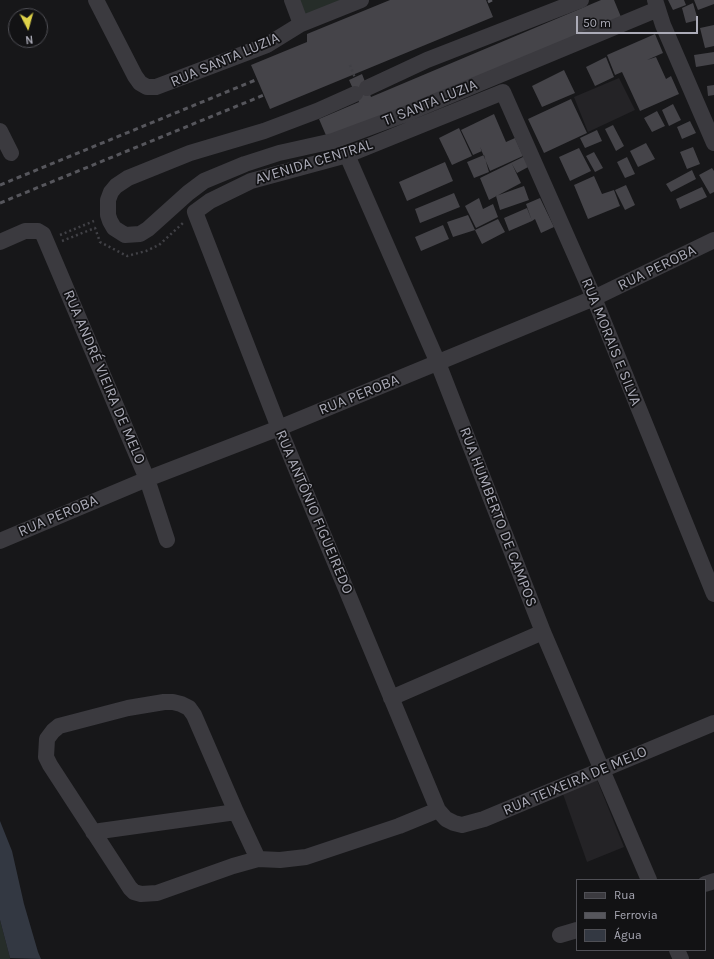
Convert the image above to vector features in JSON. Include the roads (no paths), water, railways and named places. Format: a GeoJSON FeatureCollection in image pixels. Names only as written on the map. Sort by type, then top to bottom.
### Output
{"type":"FeatureCollection","features":[{"type":"Feature","properties":{"kind":"street","name":"RUA SANTA LUZIA"},"geometry":{"type":"LineString","coordinates":[[96,0],[135,76],[140,83],[147,87],[163,86],[267,45],[301,24],[361,0]]}},
{"type":"Feature","properties":{"kind":"street"},"geometry":{"type":"LineString","coordinates":[[292,0],[301,24]]}},
{"type":"Feature","properties":{"kind":"street","name":"TI SANTA LUZIA"},"geometry":{"type":"LineString","coordinates":[[581,0],[427,60],[317,111],[264,130],[190,153],[128,178],[116,186],[111,192],[108,200],[108,215],[110,221],[114,228],[125,235],[140,234],[148,229],[188,193],[204,181],[246,164],[279,153],[333,141],[403,115],[656,5]]}},
{"type":"Feature","properties":{"kind":"street"},"geometry":{"type":"LineString","coordinates":[[656,5],[663,25],[714,143]]}},
{"type":"Feature","properties":{"kind":"street","name":"AVENIDA CENTRAL"},"geometry":{"type":"LineString","coordinates":[[195,212],[210,201],[251,182],[347,155],[504,92]]}},
{"type":"Feature","properties":{"kind":"street","name":"RUA MORAIS E SILVA"},"geometry":{"type":"LineString","coordinates":[[504,92],[594,298],[712,583]]}},
{"type":"Feature","properties":{"kind":"street"},"geometry":{"type":"LineString","coordinates":[[0,131],[11,153]]}},
{"type":"Feature","properties":{"kind":"street","name":"RUA HUMBERTO DE CAMPOS"},"geometry":{"type":"LineString","coordinates":[[347,155],[438,363],[543,632],[649,879]]}},
{"type":"Feature","properties":{"kind":"street","name":"RUA ANTÔNIO FIGUEIREDO"},"geometry":{"type":"LineString","coordinates":[[195,212],[279,428],[438,810]]}},
{"type":"Feature","properties":{"kind":"street","name":"RUA ANDRÉ VIEIRA DE MELO"},"geometry":{"type":"LineString","coordinates":[[0,242],[25,231],[38,231],[43,234],[147,479],[167,540]]}},
{"type":"Feature","properties":{"kind":"street","name":"RUA PEROBA"},"geometry":{"type":"LineString","coordinates":[[0,541],[147,479],[279,428],[594,298],[714,240]]}},
{"type":"Feature","properties":{"kind":"street"},"geometry":{"type":"LineString","coordinates":[[391,698],[543,632]]}},
{"type":"Feature","properties":{"kind":"street"},"geometry":{"type":"LineString","coordinates":[[258,859],[194,715],[189,708],[173,702],[164,702],[128,708],[59,726],[52,731],[47,740],[46,757],[50,765],[130,888],[134,892],[141,894],[157,892],[258,859],[280,860],[306,856],[399,826],[438,810]]}},
{"type":"Feature","properties":{"kind":"street","name":"RUA TEIXEIRA DE MELO"},"geometry":{"type":"LineString","coordinates":[[438,810],[446,819],[462,825],[484,819],[714,723]]}},
{"type":"Feature","properties":{"kind":"street"},"geometry":{"type":"LineString","coordinates":[[93,832],[236,812]]}},
{"type":"Feature","properties":{"kind":"street"},"geometry":{"type":"LineString","coordinates":[[560,935],[576,930]]}},
{"type":"Feature","properties":{"kind":"water"},"geometry":{"type":"Polygon","coordinates":[[[0,821],[12,851],[24,904],[41,959],[10,958],[0,920],[0,821]]]}},
{"type":"Feature","properties":{"kind":"railway"},"geometry":{"type":"LineString","coordinates":[[488,2],[492,0]]}},
{"type":"Feature","properties":{"kind":"railway"},"geometry":{"type":"LineString","coordinates":[[0,185],[258,79]]}},
{"type":"Feature","properties":{"kind":"railway"},"geometry":{"type":"LineString","coordinates":[[0,203],[264,95]]}}]}
